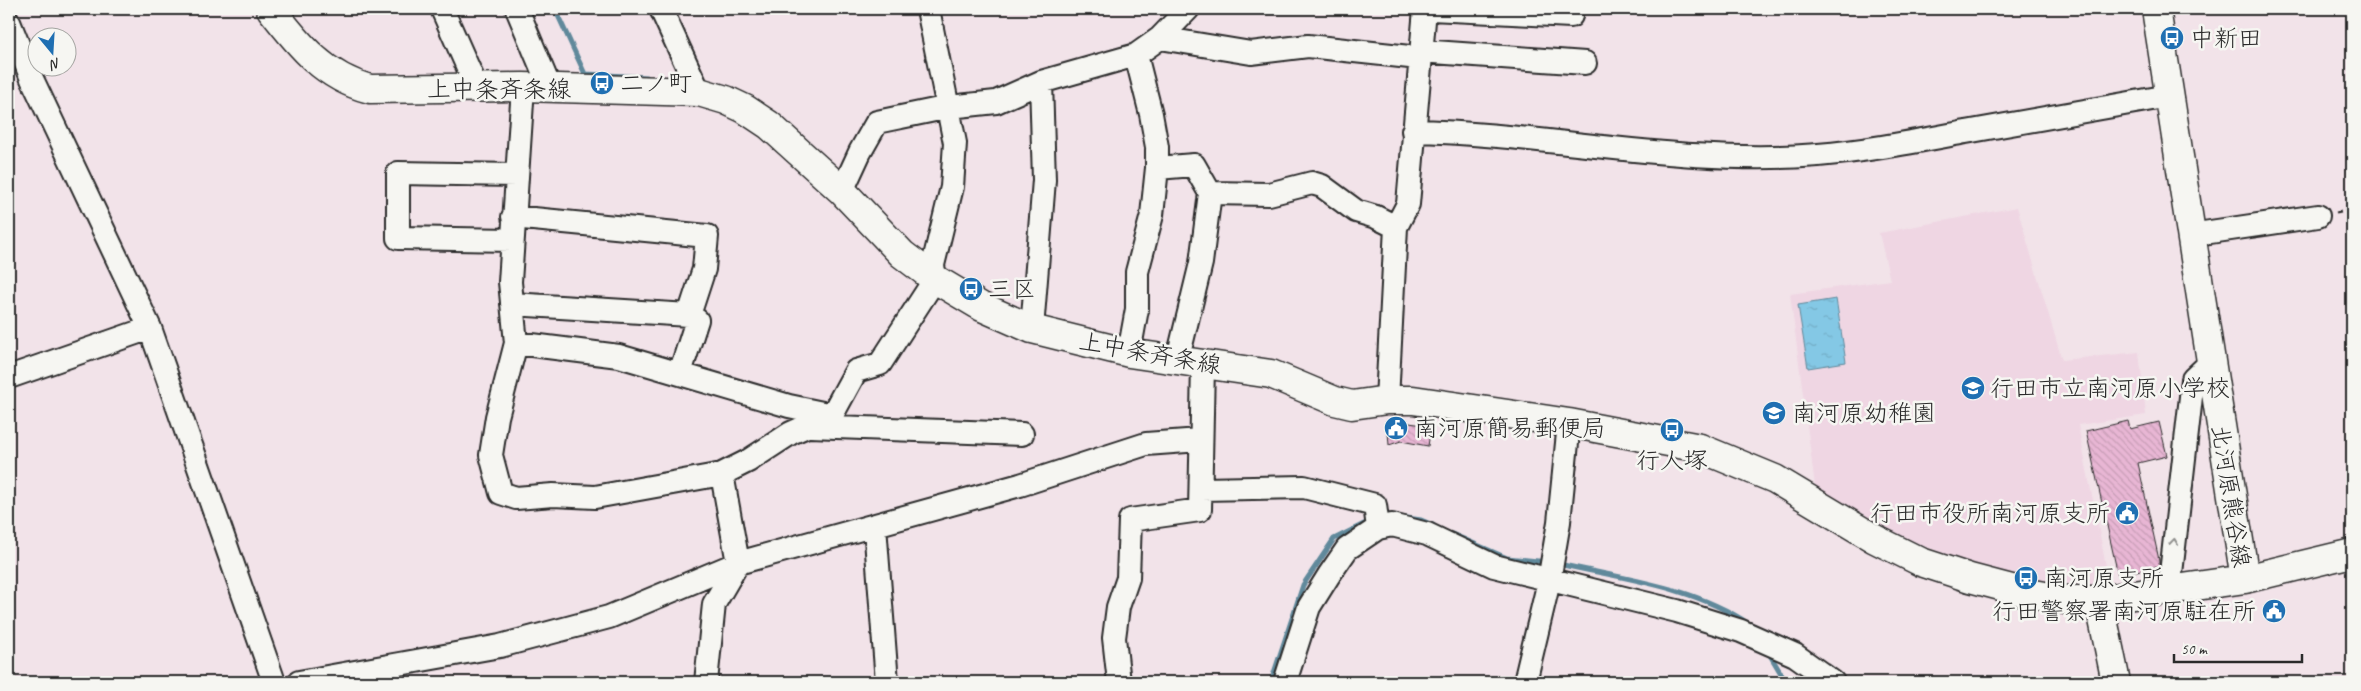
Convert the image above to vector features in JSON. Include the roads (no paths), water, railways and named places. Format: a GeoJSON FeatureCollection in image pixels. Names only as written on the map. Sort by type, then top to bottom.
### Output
{"type":"FeatureCollection","features":[{"type":"Feature","properties":{"kind":"main road","name":"上中条斉条線"},"geometry":{"type":"LineString","coordinates":[[271,9],[296,41],[334,75],[352,84],[370,89],[523,87],[699,92],[726,100],[745,109],[769,125],[842,191],[902,254],[935,279],[982,307],[1032,329],[1129,353],[1271,374],[1335,402],[1352,405],[1387,400],[1413,400],[1662,439],[1700,448],[1735,460],[1775,479],[1875,539],[1921,562],[2031,593],[2066,600],[2099,600]]}},
{"type":"Feature","properties":{"kind":"main road","name":"北河原熊谷線"},"geometry":{"type":"LineString","coordinates":[[2099,600],[2245,579],[2156,9]]}},
{"type":"Feature","properties":{"kind":"main road"},"geometry":{"type":"LineString","coordinates":[[2245,579],[2352,554]]}},
{"type":"Feature","properties":{"kind":"main road"},"geometry":{"type":"LineString","coordinates":[[2099,600],[2116,682]]}},
{"type":"Feature","properties":{"kind":"street"},"geometry":{"type":"LineString","coordinates":[[442,9],[477,88]]}},
{"type":"Feature","properties":{"kind":"street"},"geometry":{"type":"LineString","coordinates":[[517,9],[550,88]]}},
{"type":"Feature","properties":{"kind":"street"},"geometry":{"type":"LineString","coordinates":[[661,9],[699,92]]}},
{"type":"Feature","properties":{"kind":"street"},"geometry":{"type":"LineString","coordinates":[[523,87],[515,175],[510,282],[516,343],[497,417],[491,455],[501,493],[516,498],[553,495],[596,498],[722,474],[748,461],[791,433],[832,415],[856,371],[880,364],[935,279],[933,265],[952,187],[955,143],[928,9]]}},
{"type":"Feature","properties":{"kind":"street"},"geometry":{"type":"LineString","coordinates":[[842,191],[860,152],[877,122],[949,107],[996,102],[1041,82],[1136,55],[1160,38],[1188,9]]}},
{"type":"Feature","properties":{"kind":"street"},"geometry":{"type":"LineString","coordinates":[[1387,400],[1396,227],[1408,204],[1419,55],[1425,9]]}},
{"type":"Feature","properties":{"kind":"street"},"geometry":{"type":"LineString","coordinates":[[1431,9],[1571,16],[1572,9]]}},
{"type":"Feature","properties":{"kind":"street"},"geometry":{"type":"LineString","coordinates":[[9,22],[32,79],[150,328],[274,682]]}},
{"type":"Feature","properties":{"kind":"street"},"geometry":{"type":"LineString","coordinates":[[1160,38],[1251,53],[1308,46],[1419,55],[1584,63]]}},
{"type":"Feature","properties":{"kind":"street"},"geometry":{"type":"LineString","coordinates":[[1129,353],[1137,309],[1137,272],[1152,215],[1157,168],[1157,147],[1151,114],[1136,55]]}},
{"type":"Feature","properties":{"kind":"street"},"geometry":{"type":"LineString","coordinates":[[1032,329],[1044,180],[1041,82]]}},
{"type":"Feature","properties":{"kind":"street"},"geometry":{"type":"LineString","coordinates":[[1414,131],[1489,134],[1618,149],[1719,157],[1818,155],[1931,138],[2169,96]]}},
{"type":"Feature","properties":{"kind":"street"},"geometry":{"type":"LineString","coordinates":[[1119,682],[1114,638],[1118,607],[1128,578],[1130,520],[1200,510],[1202,489],[1200,440],[1190,363],[1210,193],[1194,165],[1157,168]]}},
{"type":"Feature","properties":{"kind":"street"},"geometry":{"type":"LineString","coordinates":[[512,240],[398,238],[398,173],[515,175]]}},
{"type":"Feature","properties":{"kind":"street"},"geometry":{"type":"LineString","coordinates":[[1210,193],[1269,194],[1312,183],[1322,186],[1356,212],[1376,217],[1396,227]]}},
{"type":"Feature","properties":{"kind":"street"},"geometry":{"type":"LineString","coordinates":[[2190,235],[2318,216]]}},
{"type":"Feature","properties":{"kind":"street"},"geometry":{"type":"LineString","coordinates":[[513,217],[708,236],[704,269],[689,315]]}},
{"type":"Feature","properties":{"kind":"street"},"geometry":{"type":"LineString","coordinates":[[512,304],[689,315],[697,320],[680,373]]}},
{"type":"Feature","properties":{"kind":"street"},"geometry":{"type":"LineString","coordinates":[[9,377],[150,328]]}},
{"type":"Feature","properties":{"kind":"street"},"geometry":{"type":"LineString","coordinates":[[516,343],[619,356],[789,406],[832,415]]}},
{"type":"Feature","properties":{"kind":"street"},"geometry":{"type":"LineString","coordinates":[[2169,590],[2193,379],[2211,362]]}},
{"type":"Feature","properties":{"kind":"street"},"geometry":{"type":"LineString","coordinates":[[1525,682],[1549,581],[1559,522],[1569,424]]}},
{"type":"Feature","properties":{"kind":"street"},"geometry":{"type":"LineString","coordinates":[[807,426],[1022,434]]}},
{"type":"Feature","properties":{"kind":"street"},"geometry":{"type":"LineString","coordinates":[[299,682],[500,646],[609,617],[738,563],[1020,485],[1146,444],[1200,440]]}},
{"type":"Feature","properties":{"kind":"street"},"geometry":{"type":"LineString","coordinates":[[706,682],[714,604],[738,563],[722,474]]}},
{"type":"Feature","properties":{"kind":"street"},"geometry":{"type":"LineString","coordinates":[[1202,489],[1304,487],[1375,505],[1378,528]]}},
{"type":"Feature","properties":{"kind":"street"},"geometry":{"type":"LineString","coordinates":[[1285,682],[1309,607],[1347,549],[1378,528],[1392,525],[1427,534],[1494,566],[1677,611],[1741,632],[1795,655],[1833,682]]}},
{"type":"Feature","properties":{"kind":"street"},"geometry":{"type":"LineString","coordinates":[[875,526],[887,682]]}},
{"type":"Feature","properties":{"kind":"water"},"geometry":{"type":"Polygon","coordinates":[[[1836,299],[1846,362],[1808,368],[1798,305],[1836,299]]]}},
{"type":"Feature","properties":{"kind":"waterway"},"geometry":{"type":"LineString","coordinates":[[555,9],[585,74],[647,77]]}},
{"type":"Feature","properties":{"kind":"waterway"},"geometry":{"type":"LineString","coordinates":[[1407,518],[1421,520],[1433,525]]}},
{"type":"Feature","properties":{"kind":"waterway"},"geometry":{"type":"LineString","coordinates":[[1271,682],[1303,585],[1334,539],[1372,520]]}},
{"type":"Feature","properties":{"kind":"waterway"},"geometry":{"type":"LineString","coordinates":[[1452,534],[1507,558],[1548,562]]}},
{"type":"Feature","properties":{"kind":"waterway"},"geometry":{"type":"LineString","coordinates":[[1559,564],[1681,592],[1727,611],[1749,624]]}},
{"type":"Feature","properties":{"kind":"waterway"},"geometry":{"type":"LineString","coordinates":[[1767,650],[1786,682]]}},
{"type":"Feature","properties":{"kind":"place","name":"中新田"},"geometry":{"type":"Point","coordinates":[2172,38]}},
{"type":"Feature","properties":{"kind":"place","name":"二ノ町"},"geometry":{"type":"Point","coordinates":[602,83]}},
{"type":"Feature","properties":{"kind":"place","name":"三区"},"geometry":{"type":"Point","coordinates":[971,289]}},
{"type":"Feature","properties":{"kind":"place","name":"行田市立南河原小学校"},"geometry":{"type":"Point","coordinates":[1973,388]}},
{"type":"Feature","properties":{"kind":"place","name":"南河原幼稚園"},"geometry":{"type":"Point","coordinates":[1774,413]}},
{"type":"Feature","properties":{"kind":"place","name":"南河原簡易郵便局"},"geometry":{"type":"Point","coordinates":[1396,428]}},
{"type":"Feature","properties":{"kind":"place","name":"行人塚"},"geometry":{"type":"Point","coordinates":[1672,430]}},
{"type":"Feature","properties":{"kind":"place","name":"行田市役所南河原支所"},"geometry":{"type":"Point","coordinates":[2127,513]}},
{"type":"Feature","properties":{"kind":"place","name":"南河原支所"},"geometry":{"type":"Point","coordinates":[2026,578]}},
{"type":"Feature","properties":{"kind":"place","name":"行田警察署南河原駐在所"},"geometry":{"type":"Point","coordinates":[2274,611]}}]}
